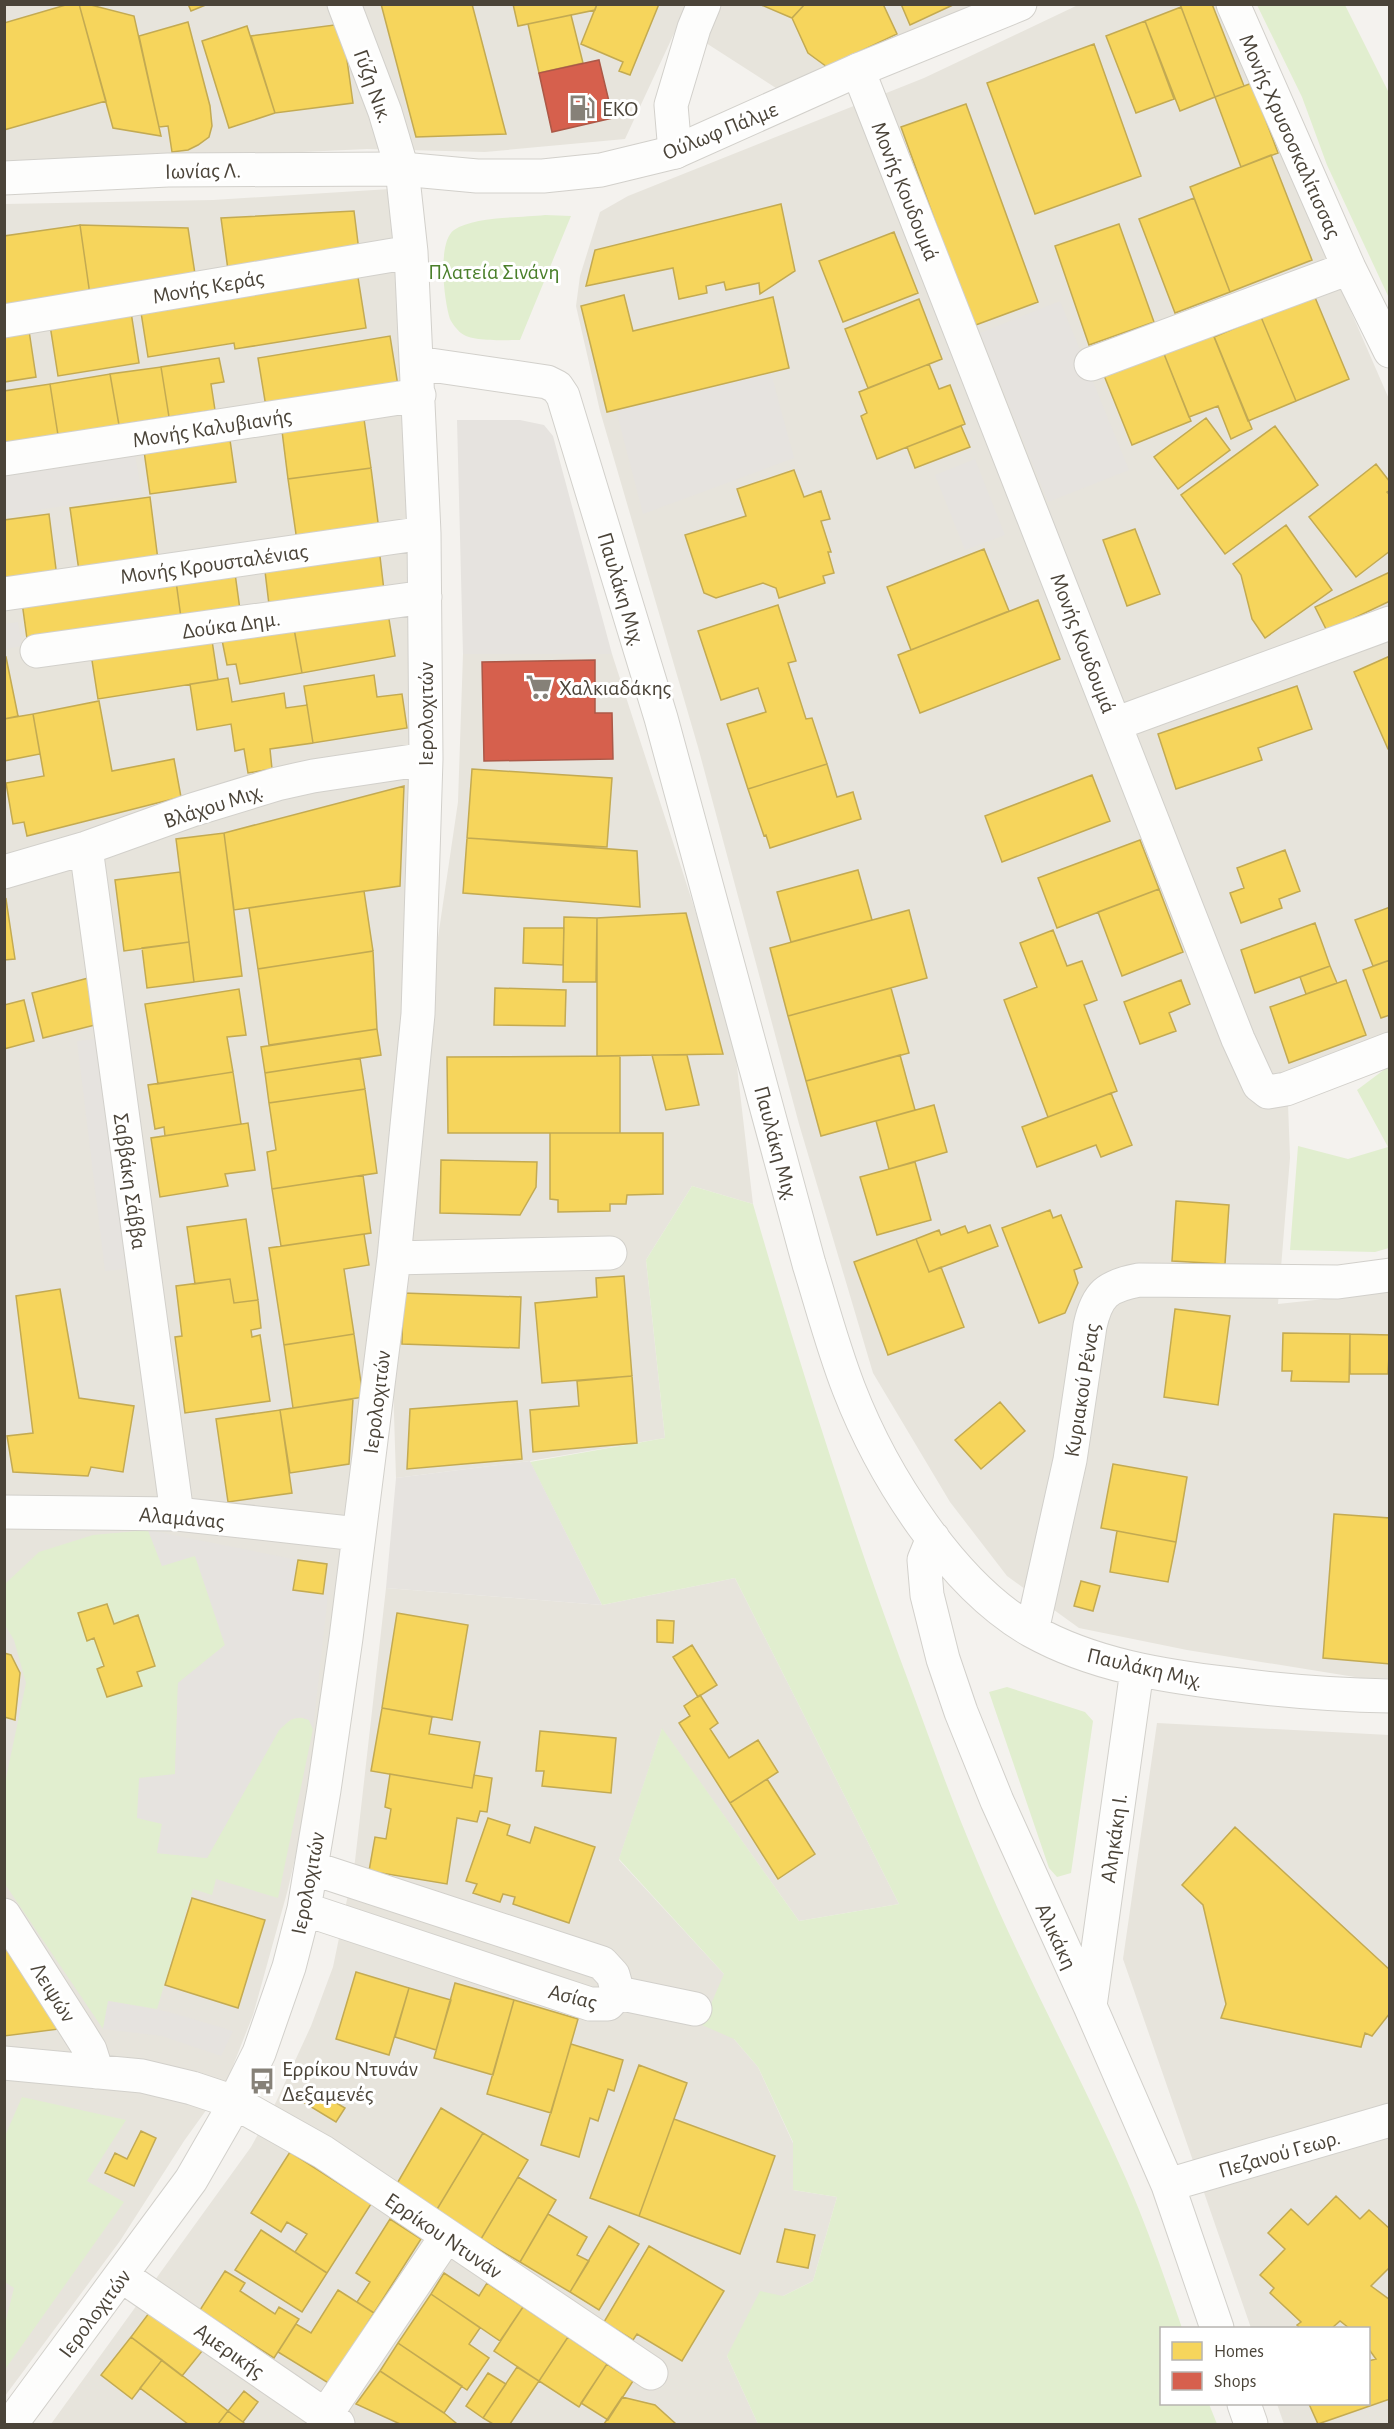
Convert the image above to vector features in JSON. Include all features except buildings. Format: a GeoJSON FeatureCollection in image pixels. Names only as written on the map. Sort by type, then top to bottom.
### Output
{"type":"FeatureCollection","features":[{"type":"Feature","properties":{"kind":"street","name":"Γύζη Νικ."},"geometry":{"type":"LineString","coordinates":[[344,4],[385,112],[402,169]]}},
{"type":"Feature","properties":{"kind":"street"},"geometry":{"type":"LineString","coordinates":[[675,152],[671,105],[694,28],[704,4]]}},
{"type":"Feature","properties":{"kind":"street","name":"Ούλωφ Πάλμε"},"geometry":{"type":"LineString","coordinates":[[402,169],[477,176],[543,176],[601,170],[675,152],[858,70],[1020,4]]}},
{"type":"Feature","properties":{"kind":"street","name":"Μονής Χρυσοσκαλίτισσας"},"geometry":{"type":"LineString","coordinates":[[1233,4],[1349,268],[1389,351]]}},
{"type":"Feature","properties":{"kind":"street","name":"Μονής Κουδουμά"},"geometry":{"type":"LineString","coordinates":[[858,70],[1234,1028],[1259,1085],[1268,1092],[1286,1089],[1389,1048]]}},
{"type":"Feature","properties":{"kind":"street","name":"Ιωνίας Λ."},"geometry":{"type":"LineString","coordinates":[[4,178],[168,170],[402,169]]}},
{"type":"Feature","properties":{"kind":"street","name":"Ιερολοχιτών"},"geometry":{"type":"LineString","coordinates":[[10,2423],[191,2181],[234,2102],[259,2053],[289,1967],[312,1868],[346,1638],[394,1258],[418,1014],[426,759],[424,533],[411,252],[402,169]]}},
{"type":"Feature","properties":{"kind":"street","name":"Μονής Κεράς"},"geometry":{"type":"LineString","coordinates":[[4,321],[411,252]]}},
{"type":"Feature","properties":{"kind":"street","name":"Μονής Χρυσοσκαλίτισσας"},"geometry":{"type":"LineString","coordinates":[[1091,364],[1349,268]]}},
{"type":"Feature","properties":{"kind":"street","name":"Παυλάκη Μιχ."},"geometry":{"type":"LineString","coordinates":[[417,363],[547,382],[557,387],[562,396],[661,718],[809,1264],[834,1347],[850,1391],[873,1439],[906,1498],[950,1562],[976,1589],[1012,1618],[1032,1631],[1089,1656],[1137,1670],[1178,1678],[1254,1687],[1389,1696]]}},
{"type":"Feature","properties":{"kind":"street","name":"Μονής Καλυβιανής"},"geometry":{"type":"LineString","coordinates":[[4,459],[419,394]]}},
{"type":"Feature","properties":{"kind":"street","name":"Μονής Κρουσταλένιας"},"geometry":{"type":"LineString","coordinates":[[4,594],[424,533]]}},
{"type":"Feature","properties":{"kind":"street","name":"Δούκα Δημ."},"geometry":{"type":"LineString","coordinates":[[37,651],[425,597]]}},
{"type":"Feature","properties":{"kind":"street"},"geometry":{"type":"LineString","coordinates":[[1115,724],[1389,623]]}},
{"type":"Feature","properties":{"kind":"street","name":"Βλάχου Μιχ."},"geometry":{"type":"LineString","coordinates":[[4,872],[86,848],[192,810],[276,784],[313,776],[426,759]]}},
{"type":"Feature","properties":{"kind":"street","name":"Σαββάκη Σάββα"},"geometry":{"type":"LineString","coordinates":[[86,848],[177,1514]]}},
{"type":"Feature","properties":{"kind":"street"},"geometry":{"type":"LineString","coordinates":[[394,1258],[610,1253]]}},
{"type":"Feature","properties":{"kind":"street","name":"Κυριακού Ρένας"},"geometry":{"type":"LineString","coordinates":[[1032,1631],[1070,1460],[1093,1313],[1105,1292],[1120,1284],[1139,1280],[1338,1282],[1389,1275]]}},
{"type":"Feature","properties":{"kind":"street","name":"Αλαμάνας"},"geometry":{"type":"LineString","coordinates":[[4,1512],[177,1514],[358,1534]]}},
{"type":"Feature","properties":{"kind":"street","name":"Αλικάκη"},"geometry":{"type":"LineString","coordinates":[[933,1538],[926,1554],[925,1573],[932,1621],[943,1659],[997,1801],[1168,2185],[1217,2327]]}},
{"type":"Feature","properties":{"kind":"street","name":"Αληκάκη Ι."},"geometry":{"type":"LineString","coordinates":[[1090,2006],[1137,1670]]}},
{"type":"Feature","properties":{"kind":"street","name":"Ασίας"},"geometry":{"type":"LineString","coordinates":[[304,1909],[590,2004],[608,2004],[618,1994],[614,1975],[602,1963],[312,1868]]}},
{"type":"Feature","properties":{"kind":"street","name":"Λειψών"},"geometry":{"type":"LineString","coordinates":[[4,1915],[90,2050],[97,2072]]}},
{"type":"Feature","properties":{"kind":"street"},"geometry":{"type":"LineString","coordinates":[[618,1994],[695,2009]]}},
{"type":"Feature","properties":{"kind":"street","name":"Ερρίκου Ντυνάν"},"geometry":{"type":"LineString","coordinates":[[4,2063],[158,2080],[234,2102],[323,2152],[651,2373]]}},
{"type":"Feature","properties":{"kind":"street","name":"Πεζανού Γεωρ."},"geometry":{"type":"LineString","coordinates":[[1168,2185],[1389,2120]]}},
{"type":"Feature","properties":{"kind":"street"},"geometry":{"type":"LineString","coordinates":[[332,2420],[446,2237]]}},
{"type":"Feature","properties":{"kind":"street","name":"Αμερικής"},"geometry":{"type":"LineString","coordinates":[[122,2276],[332,2420]]}},
{"type":"Feature","properties":{"kind":"street"},"geometry":{"type":"LineString","coordinates":[[1245,2405],[1251,2424]]}},
{"type":"Feature","properties":{"kind":"shaded area"},"geometry":{"type":"Polygon","coordinates":[[[5,5],[989,5],[779,90],[678,25],[625,139],[485,152],[367,149],[5,166],[5,5]]]}},
{"type":"Feature","properties":{"kind":"shaded area"},"geometry":{"type":"Polygon","coordinates":[[[1078,5],[1223,5],[1389,399],[1389,1035],[1287,1077],[1290,1158],[1278,1304],[1389,1290],[1389,1678],[1361,1678],[1187,1650],[1079,1628],[1007,1576],[950,1502],[873,1373],[799,1124],[698,747],[600,411],[576,306],[580,276],[600,212],[628,196],[924,78],[1078,5]]]}},
{"type":"Feature","properties":{"kind":"shaded area"},"geometry":{"type":"Polygon","coordinates":[[[390,189],[420,585],[406,1000],[389,1184],[316,1767],[288,1889],[253,2015],[227,2081],[184,2141],[120,2241],[5,2396],[5,204],[213,200],[390,189]]]}},
{"type":"Feature","properties":{"kind":"shaded area"},"geometry":{"type":"Polygon","coordinates":[[[1060,301],[1129,470],[1048,502],[980,333],[1060,301]]]}},
{"type":"Feature","properties":{"kind":"shaded area"},"geometry":{"type":"Polygon","coordinates":[[[771,373],[794,458],[643,514],[616,410],[771,373]]]}},
{"type":"Feature","properties":{"kind":"shaded area"},"geometry":{"type":"Polygon","coordinates":[[[457,420],[520,420],[544,425],[553,436],[612,654],[463,654],[457,420]]]}},
{"type":"Feature","properties":{"kind":"shaded area"},"geometry":{"type":"Polygon","coordinates":[[[135,455],[142,494],[5,515],[5,475],[135,455]]]}},
{"type":"Feature","properties":{"kind":"shaded area"},"geometry":{"type":"Polygon","coordinates":[[[975,459],[1005,535],[965,550],[935,475],[975,459]]]}},
{"type":"Feature","properties":{"kind":"shaded area"},"geometry":{"type":"Polygon","coordinates":[[[18,622],[22,646],[5,649],[5,624],[18,622]]]}},
{"type":"Feature","properties":{"kind":"shaded area"},"geometry":{"type":"Polygon","coordinates":[[[463,654],[612,654],[732,1024],[753,1204],[692,1186],[646,1260],[665,1438],[530,1461],[396,1478],[392,1351],[427,1099],[432,978],[458,802],[463,654]]]}},
{"type":"Feature","properties":{"kind":"shaded area"},"geometry":{"type":"Polygon","coordinates":[[[105,1038],[134,1268],[105,1271],[77,1041],[105,1038]]]}},
{"type":"Feature","properties":{"kind":"shaded area"},"geometry":{"type":"Polygon","coordinates":[[[530,1461],[602,1605],[386,1588],[396,1478],[530,1461]]]}},
{"type":"Feature","properties":{"kind":"shaded area"},"geometry":{"type":"Polygon","coordinates":[[[148,1530],[298,1560],[293,1590],[328,1595],[313,1729],[309,1720],[301,1717],[291,1719],[279,1730],[207,1858],[157,1853],[162,1824],[137,1818],[139,1778],[175,1774],[178,1683],[225,1645],[195,1556],[162,1566],[148,1530]]]}},
{"type":"Feature","properties":{"kind":"shaded area"},"geometry":{"type":"Polygon","coordinates":[[[735,1578],[899,1904],[799,1921],[662,1729],[619,1860],[724,1974],[734,2039],[758,2067],[793,2143],[793,2190],[837,2197],[813,2281],[783,2296],[727,2356],[758,2424],[51,2424],[251,2147],[276,2102],[311,2026],[333,1967],[355,1861],[386,1588],[602,1605],[735,1578]]]}},
{"type":"Feature","properties":{"kind":"shaded area"},"geometry":{"type":"Polygon","coordinates":[[[1157,1723],[1389,1735],[1389,2424],[1284,2424],[1277,2405],[1370,2405],[1370,2327],[1251,2327],[1123,1959],[1157,1723]]]}},
{"type":"Feature","properties":{"kind":"shaded area"},"geometry":{"type":"Polygon","coordinates":[[[108,2001],[169,2012],[233,2031],[221,2056],[162,2036],[103,2029],[108,2001]]]}},
{"type":"Feature","properties":{"kind":"green space"},"geometry":{"type":"Polygon","coordinates":[[[1257,5],[1345,5],[1389,93],[1389,298],[1327,165],[1302,97],[1257,5]]]}},
{"type":"Feature","properties":{"kind":"green space","name":"Πλατεία Σινάνη"},"geometry":{"type":"Polygon","coordinates":[[[545,215],[571,216],[520,340],[480,339],[461,333],[450,319],[446,299],[443,272],[445,246],[449,237],[454,230],[473,222],[545,215]]]}},
{"type":"Feature","properties":{"kind":"green space"},"geometry":{"type":"Polygon","coordinates":[[[1389,1066],[1389,1248],[1375,1252],[1290,1250],[1298,1146],[1348,1159],[1388,1147],[1357,1090],[1389,1066]]]}},
{"type":"Feature","properties":{"kind":"green space"},"geometry":{"type":"Polygon","coordinates":[[[692,1186],[753,1204],[809,1391],[850,1515],[892,1638],[945,1781],[995,1903],[1127,2181],[1182,2327],[1160,2327],[1160,2405],[1209,2405],[1217,2424],[758,2424],[727,2356],[760,2291],[783,2296],[813,2281],[837,2197],[793,2190],[793,2142],[758,2067],[734,2039],[702,2025],[724,1974],[619,1859],[662,1728],[799,1921],[899,1904],[735,1578],[602,1605],[530,1462],[665,1438],[646,1260],[692,1186]]]}},
{"type":"Feature","properties":{"kind":"green space"},"geometry":{"type":"Polygon","coordinates":[[[148,1530],[162,1566],[195,1555],[225,1645],[178,1683],[175,1774],[157,1853],[207,1858],[279,1730],[296,1718],[309,1720],[313,1729],[278,1898],[216,1879],[212,1895],[193,1889],[157,2009],[109,2001],[103,2029],[5,1884],[5,1783],[26,1683],[14,1640],[5,1625],[5,1584],[39,1552],[93,1535],[148,1530]]]}},
{"type":"Feature","properties":{"kind":"green space"},"geometry":{"type":"Polygon","coordinates":[[[1007,1687],[1085,1712],[1093,1721],[1071,1873],[1057,1877],[1049,1868],[989,1692],[1007,1687]]]}},
{"type":"Feature","properties":{"kind":"green space"},"geometry":{"type":"Polygon","coordinates":[[[22,2097],[126,2120],[87,2181],[124,2202],[6,2368],[5,2324],[14,2288],[5,2282],[5,2136],[22,2097]]]}},
{"type":"Feature","properties":{"kind":"place","name":"EKO"},"geometry":{"type":"Point","coordinates":[582,108]}},
{"type":"Feature","properties":{"kind":"place","name":"Χαλκιαδάκης"},"geometry":{"type":"Point","coordinates":[539,687]}},
{"type":"Feature","properties":{"kind":"place","name":"Ερρίκου Ντυνάν Δεξαμενές"},"geometry":{"type":"Point","coordinates":[262,2081]}}]}
